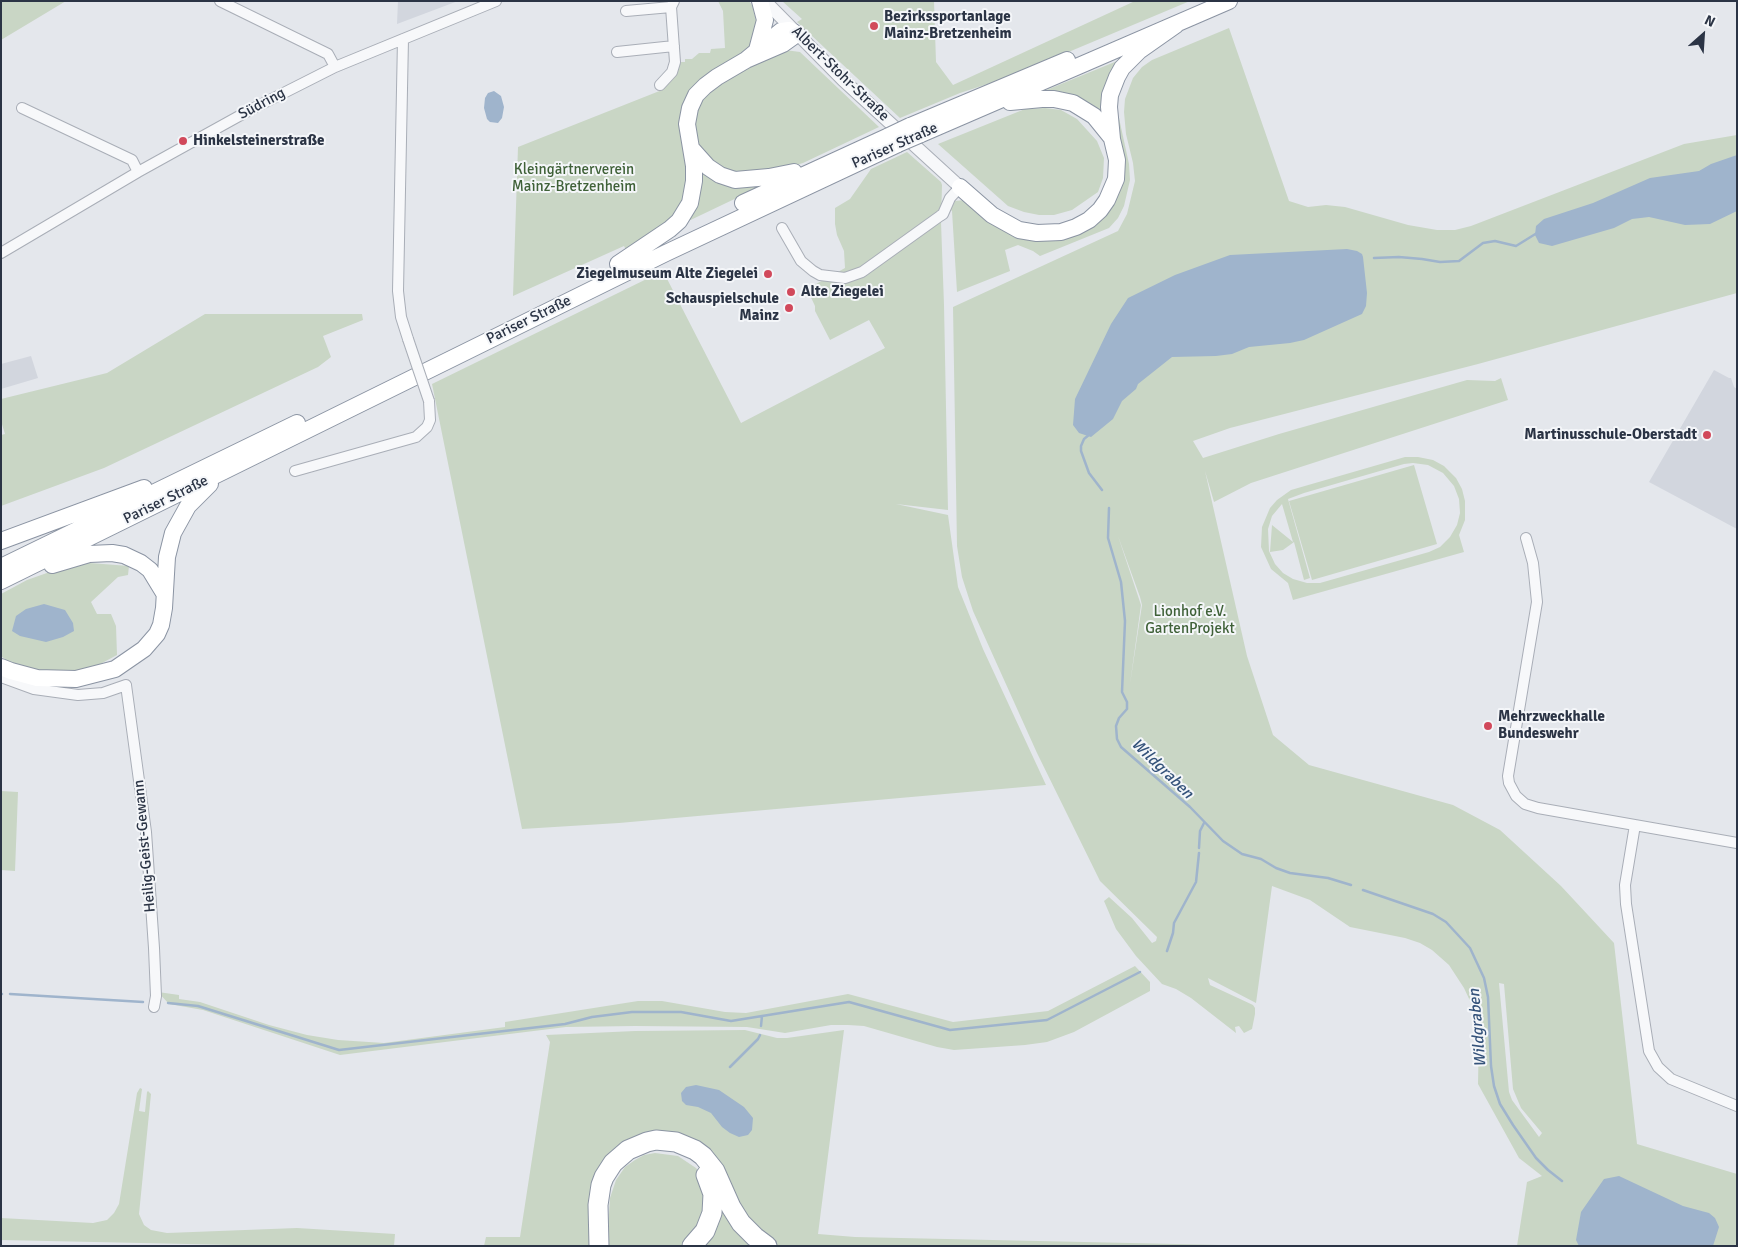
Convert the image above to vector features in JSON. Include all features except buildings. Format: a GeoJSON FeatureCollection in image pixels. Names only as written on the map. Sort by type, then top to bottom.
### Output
{"type":"FeatureCollection","features":[{"type":"Feature","properties":{"kind":"highway"},"geometry":{"type":"LineString","coordinates":[[751,56],[765,20],[760,1]]}},
{"type":"Feature","properties":{"kind":"highway","name":"Pariser Straße"},"geometry":{"type":"LineString","coordinates":[[1,582],[893,140],[1205,1]]}},
{"type":"Feature","properties":{"kind":"highway","name":"Pariser Straße"},"geometry":{"type":"LineString","coordinates":[[914,130],[989,106],[1229,1]]}},
{"type":"Feature","properties":{"kind":"highway"},"geometry":{"type":"LineString","coordinates":[[960,187],[992,215],[1019,230],[1046,234],[1070,230],[1094,216],[1111,193],[1117,170],[1109,107],[1110,95],[1117,77],[1122,68],[1138,51],[1176,25]]}},
{"type":"Feature","properties":{"kind":"highway"},"geometry":{"type":"LineString","coordinates":[[618,264],[663,235],[679,221],[690,203],[694,181],[687,124],[690,108],[696,95],[710,81],[751,56],[781,31],[788,30],[797,34]]}},
{"type":"Feature","properties":{"kind":"highway"},"geometry":{"type":"LineString","coordinates":[[989,106],[1042,98],[1064,101],[1080,106],[1094,116],[1112,139]]}},
{"type":"Feature","properties":{"kind":"highway","name":"Pariser Straße"},"geometry":{"type":"LineString","coordinates":[[1,567],[821,166],[893,140]]}},
{"type":"Feature","properties":{"kind":"highway"},"geometry":{"type":"LineString","coordinates":[[691,148],[708,168],[720,175],[735,180],[769,177],[821,166]]}},
{"type":"Feature","properties":{"kind":"highway"},"geometry":{"type":"LineString","coordinates":[[1,667],[37,678],[64,680],[88,677],[115,670],[144,649],[157,634],[163,616],[170,545],[179,520],[188,506],[207,486],[250,458]]}},
{"type":"Feature","properties":{"kind":"highway"},"geometry":{"type":"LineString","coordinates":[[1,541],[121,496],[203,468]]}},
{"type":"Feature","properties":{"kind":"highway"},"geometry":{"type":"LineString","coordinates":[[1,582],[89,554],[112,553],[124,555],[141,563],[155,577],[164,593]]}},
{"type":"Feature","properties":{"kind":"highway"},"geometry":{"type":"LineString","coordinates":[[600,1246],[598,1200],[601,1186],[608,1171],[613,1163],[628,1150],[647,1142],[666,1140],[686,1145],[703,1156],[715,1171],[741,1223],[767,1246]]}},
{"type":"Feature","properties":{"kind":"highway"},"geometry":{"type":"LineString","coordinates":[[600,1246],[606,1195],[615,1175],[620,1167],[634,1155],[652,1149],[680,1152],[696,1162],[707,1176],[711,1185],[714,1203],[712,1213],[705,1231],[692,1246]]}},
{"type":"Feature","properties":{"kind":"street"},"geometry":{"type":"LineString","coordinates":[[220,1],[328,54],[335,67]]}},
{"type":"Feature","properties":{"kind":"street","name":"Südring"},"geometry":{"type":"LineString","coordinates":[[1,253],[138,172],[250,110],[335,67],[496,1]]}},
{"type":"Feature","properties":{"kind":"street","name":"Albert-Stohr-Straße"},"geometry":{"type":"LineString","coordinates":[[764,1],[843,80],[960,187]]}},
{"type":"Feature","properties":{"kind":"street"},"geometry":{"type":"LineString","coordinates":[[626,11],[673,4],[674,66],[668,77],[660,85]]}},
{"type":"Feature","properties":{"kind":"street"},"geometry":{"type":"LineString","coordinates":[[296,471],[416,438],[427,427],[430,420],[429,401],[401,317],[398,290],[403,39]]}},
{"type":"Feature","properties":{"kind":"street"},"geometry":{"type":"LineString","coordinates":[[617,52],[674,46]]}},
{"type":"Feature","properties":{"kind":"street"},"geometry":{"type":"LineString","coordinates":[[22,108],[132,160],[138,172]]}},
{"type":"Feature","properties":{"kind":"street"},"geometry":{"type":"LineString","coordinates":[[782,228],[801,261],[813,271],[820,275],[845,278],[862,272],[943,214],[950,198],[960,187]]}},
{"type":"Feature","properties":{"kind":"street"},"geometry":{"type":"LineString","coordinates":[[1526,538],[1533,563],[1537,602],[1509,766],[1510,783],[1521,801],[1532,807],[1737,843]]}},
{"type":"Feature","properties":{"kind":"street","name":"Heilig-Geist-Gewann"},"geometry":{"type":"LineString","coordinates":[[1,677],[34,689],[78,695],[103,693],[126,685],[146,832],[154,948],[156,996],[154,1007]]}},
{"type":"Feature","properties":{"kind":"street"},"geometry":{"type":"LineString","coordinates":[[1634,825],[1625,885],[1626,904],[1650,1051],[1658,1067],[1671,1079],[1737,1106]]}},
{"type":"Feature","properties":{"kind":"shaded area"},"geometry":{"type":"Polygon","coordinates":[[[398,1],[458,1],[397,24],[398,1]]]}},
{"type":"Feature","properties":{"kind":"shaded area"},"geometry":{"type":"Polygon","coordinates":[[[31,356],[38,378],[1,389],[1,364],[31,356]]]}},
{"type":"Feature","properties":{"kind":"shaded area","name":"Martinusschule-Oberstadt"},"geometry":{"type":"Polygon","coordinates":[[[1714,370],[1731,378],[1734,387],[1737,389],[1737,529],[1649,482],[1714,370]]]}},
{"type":"Feature","properties":{"kind":"green space"},"geometry":{"type":"Polygon","coordinates":[[[1,1],[66,1],[1,40],[1,1]]]}},
{"type":"Feature","properties":{"kind":"green space","name":"Kleingärtnerverein Mainz-Bretzenheim"},"geometry":{"type":"Polygon","coordinates":[[[718,1],[749,1],[752,5],[757,24],[753,47],[698,85],[691,182],[677,217],[626,250],[624,246],[513,296],[518,147],[662,90],[668,84],[681,62],[685,62],[685,59],[692,59],[699,53],[710,53],[711,49],[725,48],[723,11],[718,1]]]}},
{"type":"Feature","properties":{"kind":"green space"},"geometry":{"type":"Polygon","coordinates":[[[782,1],[934,1],[936,62],[953,85],[1135,1],[1190,1],[1009,77],[960,93],[900,118],[797,22],[802,19],[782,1]]]}},
{"type":"Feature","properties":{"kind":"green space","name":"Lionhof e.V. GartenProjekt"},"geometry":{"type":"Polygon","coordinates":[[[1229,28],[1289,201],[1308,207],[1326,205],[1345,207],[1408,225],[1437,230],[1455,230],[1471,226],[1684,144],[1737,135],[1737,293],[1478,364],[1230,428],[1193,441],[1203,458],[1467,380],[1495,381],[1501,378],[1508,400],[1251,483],[1214,502],[1205,471],[1247,656],[1273,735],[1309,765],[1453,805],[1500,830],[1561,886],[1614,943],[1637,1144],[1737,1174],[1737,1246],[1517,1246],[1527,1182],[1542,1176],[1519,1158],[1478,1084],[1479,1033],[1471,1003],[1464,988],[1449,965],[1432,950],[1420,943],[1405,938],[1350,927],[1310,900],[1272,886],[1256,1003],[1208,978],[1210,985],[1253,1005],[1255,1008],[1252,1029],[1244,1033],[1239,1026],[1235,1027],[1236,1033],[1191,998],[1176,989],[1162,984],[1136,956],[1116,929],[1104,901],[1109,897],[1132,918],[1152,943],[1156,941],[1157,937],[1100,881],[1037,753],[973,611],[962,577],[957,546],[953,307],[1118,231],[1127,214],[1135,181],[1126,134],[1125,99],[1133,78],[1142,67],[1152,60],[1229,28]],[[1118,536],[1141,605],[1130,684],[1142,605],[1118,536]],[[1499,983],[1509,1092],[1512,1100],[1539,1137],[1542,1133],[1521,1108],[1513,1089],[1504,984],[1499,983]]]}},
{"type":"Feature","properties":{"kind":"green space"},"geometry":{"type":"Polygon","coordinates":[[[785,50],[800,52],[879,127],[803,163],[776,171],[734,176],[701,156],[692,130],[694,110],[714,83],[785,50]]]}},
{"type":"Feature","properties":{"kind":"green space"},"geometry":{"type":"Polygon","coordinates":[[[1122,59],[1106,117],[1044,92],[1044,91],[1122,59]]]}},
{"type":"Feature","properties":{"kind":"green space"},"geometry":{"type":"Polygon","coordinates":[[[1045,108],[1061,110],[1077,119],[1097,141],[1104,158],[1103,178],[1098,192],[1072,210],[1054,215],[1039,215],[1008,206],[938,144],[1025,109],[1045,108]]]}},
{"type":"Feature","properties":{"kind":"green space"},"geometry":{"type":"Polygon","coordinates":[[[1113,118],[1119,118],[1129,164],[1130,180],[1124,206],[1118,218],[1109,228],[1040,256],[1018,245],[1005,250],[1010,271],[957,292],[952,211],[949,208],[954,201],[965,200],[1023,235],[1105,211],[1113,118]]]}},
{"type":"Feature","properties":{"kind":"green space"},"geometry":{"type":"Polygon","coordinates":[[[907,152],[942,185],[941,222],[948,510],[896,504],[948,515],[958,587],[983,649],[1046,785],[619,823],[522,829],[432,384],[663,271],[741,423],[885,348],[869,320],[830,340],[815,311],[815,306],[807,289],[845,268],[844,251],[837,235],[835,224],[835,208],[850,199],[871,169],[907,152]]]}},
{"type":"Feature","properties":{"kind":"green space"},"geometry":{"type":"Polygon","coordinates":[[[696,166],[768,183],[678,226],[696,166]]]}},
{"type":"Feature","properties":{"kind":"green space"},"geometry":{"type":"Polygon","coordinates":[[[205,314],[362,314],[363,320],[323,336],[331,357],[318,367],[104,468],[1,506],[1,435],[5,434],[1,421],[1,399],[107,373],[205,314]]]}},
{"type":"Feature","properties":{"kind":"green space"},"geometry":{"type":"Polygon","coordinates":[[[1405,457],[1433,460],[1444,466],[1456,478],[1462,489],[1465,501],[1465,520],[1459,535],[1464,552],[1293,600],[1288,583],[1271,569],[1261,547],[1262,527],[1270,508],[1277,500],[1291,490],[1405,457]],[[1404,464],[1288,499],[1310,578],[1304,580],[1294,542],[1283,550],[1270,552],[1272,525],[1293,542],[1282,504],[1272,516],[1268,529],[1269,551],[1275,564],[1283,573],[1293,579],[1307,583],[1320,583],[1429,552],[1440,547],[1450,537],[1457,525],[1460,513],[1459,499],[1454,486],[1443,473],[1428,465],[1404,464]]]}},
{"type":"Feature","properties":{"kind":"green space"},"geometry":{"type":"Polygon","coordinates":[[[1414,465],[1437,544],[1312,580],[1289,501],[1414,465]]]}},
{"type":"Feature","properties":{"kind":"green space"},"geometry":{"type":"Polygon","coordinates":[[[90,563],[129,566],[128,575],[118,577],[91,602],[97,614],[111,614],[116,626],[117,655],[89,670],[45,672],[14,666],[1,656],[1,594],[27,580],[61,568],[90,563]]]}},
{"type":"Feature","properties":{"kind":"green space"},"geometry":{"type":"Polygon","coordinates":[[[1,791],[18,792],[15,871],[1,870],[1,791]]]}},
{"type":"Feature","properties":{"kind":"green space"},"geometry":{"type":"Polygon","coordinates":[[[1135,966],[1150,982],[1150,991],[1074,1032],[1047,1042],[954,1050],[864,1026],[831,1025],[785,1033],[747,1027],[635,1026],[566,1027],[340,1055],[203,1010],[169,1004],[158,992],[179,995],[179,999],[200,1002],[269,1025],[307,1035],[338,1040],[384,1043],[505,1027],[505,1022],[638,1001],[662,1001],[725,1012],[746,1013],[848,994],[953,1022],[1048,1011],[1135,966]]]}},
{"type":"Feature","properties":{"kind":"green space"},"geometry":{"type":"Polygon","coordinates":[[[745,1030],[777,1038],[787,1038],[844,1030],[818,1234],[855,1237],[1267,1246],[775,1246],[765,1240],[687,1142],[616,1153],[591,1246],[484,1246],[486,1237],[520,1237],[550,1042],[546,1035],[635,1031],[745,1030]]]}},
{"type":"Feature","properties":{"kind":"green space"},"geometry":{"type":"Polygon","coordinates":[[[140,1088],[142,1089],[139,1111],[145,1112],[147,1092],[151,1094],[139,1214],[144,1225],[151,1230],[167,1233],[297,1228],[395,1234],[394,1246],[281,1246],[1,1240],[1,1218],[93,1223],[107,1220],[114,1213],[119,1204],[137,1093],[140,1088]]]}},
{"type":"Feature","properties":{"kind":"green space"},"geometry":{"type":"Polygon","coordinates":[[[655,1153],[678,1156],[696,1168],[702,1175],[710,1207],[686,1246],[607,1246],[610,1198],[616,1180],[625,1167],[635,1160],[644,1155],[655,1153]]]}},
{"type":"Feature","properties":{"kind":"green space"},"geometry":{"type":"Polygon","coordinates":[[[718,1203],[760,1246],[698,1246],[718,1203]]]}},
{"type":"Feature","properties":{"kind":"water"},"geometry":{"type":"Polygon","coordinates":[[[494,91],[501,96],[504,107],[502,118],[498,123],[490,122],[487,119],[484,108],[485,98],[488,93],[494,91]]]}},
{"type":"Feature","properties":{"kind":"water"},"geometry":{"type":"Polygon","coordinates":[[[1737,155],[1737,211],[1710,224],[1685,225],[1649,217],[1632,219],[1614,228],[1552,246],[1539,243],[1535,235],[1536,226],[1544,219],[1593,203],[1650,178],[1699,171],[1711,164],[1737,155]]]}},
{"type":"Feature","properties":{"kind":"water"},"geometry":{"type":"Polygon","coordinates":[[[1347,249],[1357,251],[1363,257],[1367,293],[1366,306],[1362,314],[1304,340],[1249,347],[1232,354],[1172,357],[1138,384],[1136,389],[1122,401],[1113,419],[1091,437],[1079,433],[1073,425],[1075,399],[1111,324],[1128,298],[1175,275],[1230,255],[1347,249]]]}},
{"type":"Feature","properties":{"kind":"water"},"geometry":{"type":"Polygon","coordinates":[[[44,604],[65,610],[73,623],[74,631],[63,637],[46,642],[20,636],[12,631],[16,616],[26,609],[44,604]]]}},
{"type":"Feature","properties":{"kind":"water"},"geometry":{"type":"Polygon","coordinates":[[[696,1085],[719,1090],[744,1107],[753,1118],[752,1130],[748,1135],[739,1137],[730,1133],[722,1127],[711,1113],[698,1107],[686,1105],[682,1101],[681,1093],[686,1087],[696,1085]]]}},
{"type":"Feature","properties":{"kind":"water"},"geometry":{"type":"Polygon","coordinates":[[[1619,1176],[1683,1206],[1709,1213],[1715,1218],[1719,1227],[1713,1246],[1579,1246],[1576,1240],[1581,1212],[1604,1179],[1619,1176]]]}},
{"type":"Feature","properties":{"kind":"waterway","name":"Wildgraben"},"geometry":{"type":"LineString","coordinates":[[1374,258],[1399,257],[1440,262],[1459,261],[1483,243],[1495,241],[1516,246],[1537,233]]}},
{"type":"Feature","properties":{"kind":"waterway","name":"Wildgraben"},"geometry":{"type":"LineString","coordinates":[[1090,434],[1084,439],[1081,451],[1089,473],[1102,490]]}},
{"type":"Feature","properties":{"kind":"waterway","name":"Wildgraben"},"geometry":{"type":"LineString","coordinates":[[1109,508],[1108,538],[1121,582],[1125,621],[1122,692],[1127,702],[1127,709],[1119,718],[1116,726],[1117,739],[1121,747],[1190,807],[1223,841],[1242,854],[1261,859],[1276,868],[1290,873],[1328,878],[1351,885]]}},
{"type":"Feature","properties":{"kind":"waterway"},"geometry":{"type":"LineString","coordinates":[[1199,848],[1200,831],[1204,823]]}},
{"type":"Feature","properties":{"kind":"waterway"},"geometry":{"type":"LineString","coordinates":[[1167,951],[1174,923],[1196,882],[1199,853]]}},
{"type":"Feature","properties":{"kind":"waterway","name":"Wildgraben"},"geometry":{"type":"LineString","coordinates":[[1363,890],[1433,914],[1446,922],[1470,948],[1484,978],[1488,997],[1491,1066],[1494,1086],[1500,1104],[1536,1158],[1562,1181]]}},
{"type":"Feature","properties":{"kind":"waterway"},"geometry":{"type":"LineString","coordinates":[[168,1003],[198,1006],[339,1050],[565,1024],[592,1017],[632,1012],[681,1012],[731,1021],[849,1002],[950,1030],[1047,1020],[1140,972]]}},
{"type":"Feature","properties":{"kind":"waterway"},"geometry":{"type":"LineString","coordinates":[[10,994],[143,1002]]}},
{"type":"Feature","properties":{"kind":"waterway"},"geometry":{"type":"LineString","coordinates":[[761,1026],[762,1016]]}},
{"type":"Feature","properties":{"kind":"waterway"},"geometry":{"type":"LineString","coordinates":[[730,1067],[760,1035]]}},
{"type":"Feature","properties":{"kind":"place","name":"Bezirkssportanlage Mainz-Bretzenheim"},"geometry":{"type":"Point","coordinates":[874,26]}},
{"type":"Feature","properties":{"kind":"place","name":"Hinkelsteinerstraße"},"geometry":{"type":"Point","coordinates":[183,141]}},
{"type":"Feature","properties":{"kind":"place","name":"Ziegelmuseum Alte Ziegelei"},"geometry":{"type":"Point","coordinates":[768,274]}},
{"type":"Feature","properties":{"kind":"place","name":"Alte Ziegelei"},"geometry":{"type":"Point","coordinates":[791,292]}},
{"type":"Feature","properties":{"kind":"place","name":"Schauspielschule Mainz"},"geometry":{"type":"Point","coordinates":[789,308]}},
{"type":"Feature","properties":{"kind":"place","name":"Martinusschule-Oberstadt"},"geometry":{"type":"Point","coordinates":[1707,435]}},
{"type":"Feature","properties":{"kind":"place","name":"Mehrzweckhalle Bundeswehr"},"geometry":{"type":"Point","coordinates":[1488,726]}}]}
